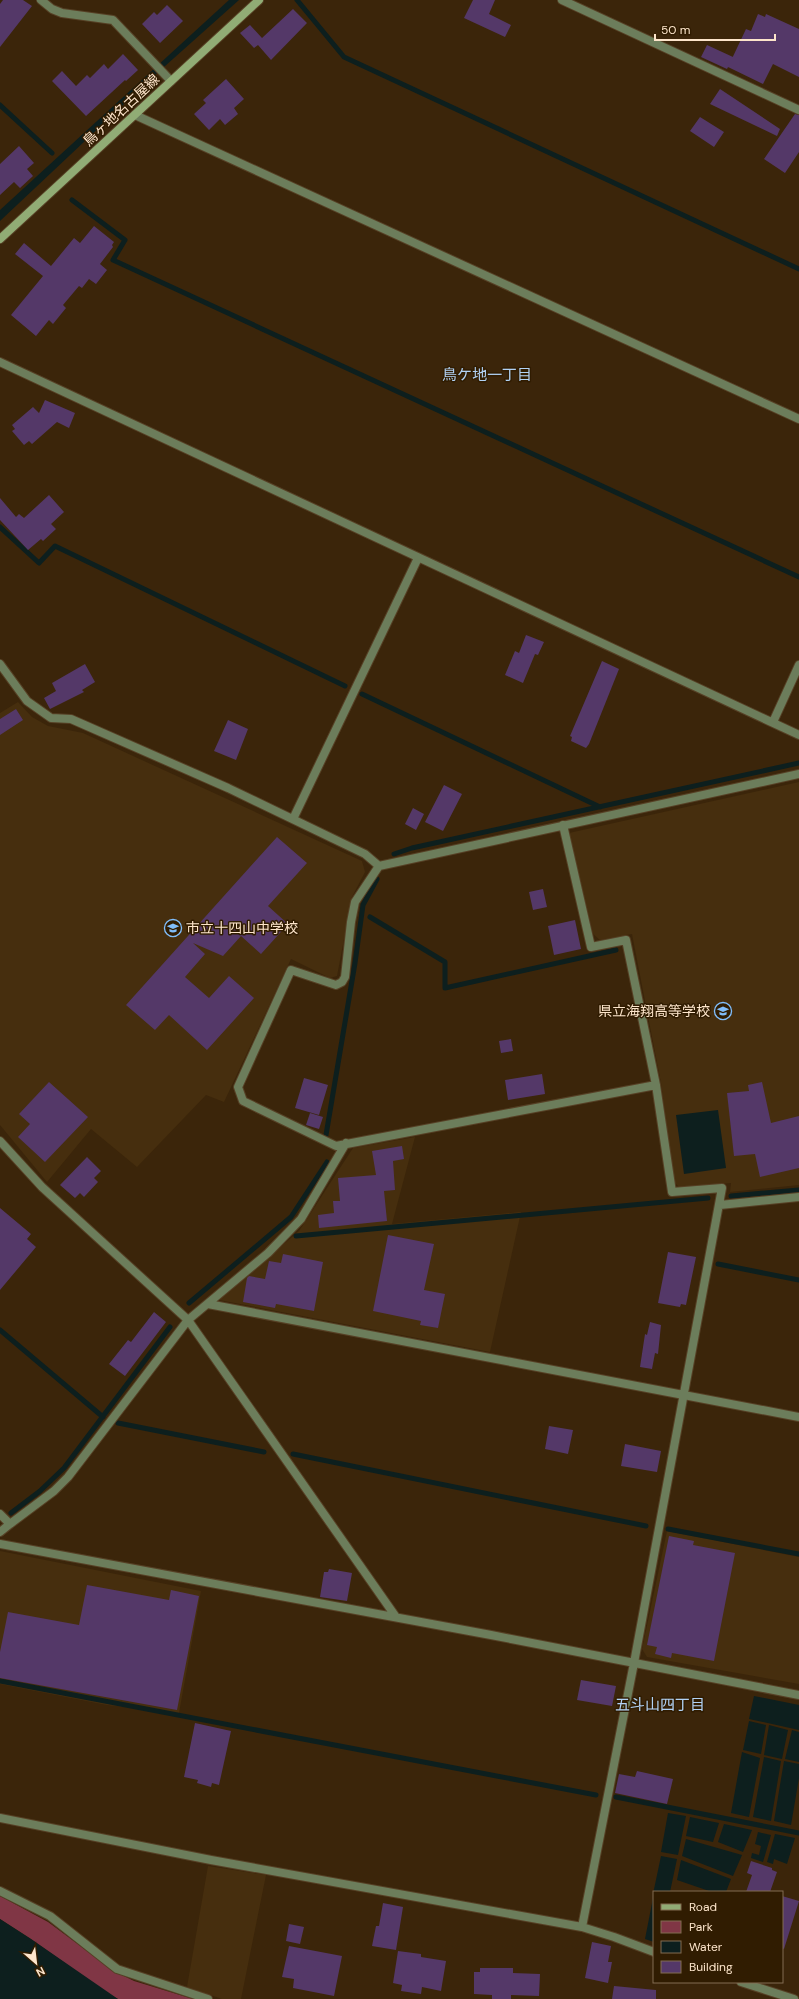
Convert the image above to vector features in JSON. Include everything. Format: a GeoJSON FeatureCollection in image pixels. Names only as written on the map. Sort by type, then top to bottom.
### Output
{"type":"FeatureCollection","features":[{"type":"Feature","properties":{"kind":"main road","name":"鳥ヶ地名古屋線"},"geometry":{"type":"LineString","coordinates":[[0,239],[135,115],[169,78],[259,0]]}},
{"type":"Feature","properties":{"kind":"street"},"geometry":{"type":"LineString","coordinates":[[41,0],[52,9],[62,13],[113,20],[169,78]]}},
{"type":"Feature","properties":{"kind":"street"},"geometry":{"type":"LineString","coordinates":[[562,0],[799,110]]}},
{"type":"Feature","properties":{"kind":"street"},"geometry":{"type":"LineString","coordinates":[[135,115],[799,420]]}},
{"type":"Feature","properties":{"kind":"street"},"geometry":{"type":"LineString","coordinates":[[0,362],[418,558],[774,722],[799,735]]}},
{"type":"Feature","properties":{"kind":"street"},"geometry":{"type":"LineString","coordinates":[[293,819],[418,558]]}},
{"type":"Feature","properties":{"kind":"street"},"geometry":{"type":"LineString","coordinates":[[0,664],[27,701],[51,718],[70,719],[228,788],[365,854],[379,866]]}},
{"type":"Feature","properties":{"kind":"street"},"geometry":{"type":"LineString","coordinates":[[774,722],[799,665]]}},
{"type":"Feature","properties":{"kind":"street"},"geometry":{"type":"LineString","coordinates":[[656,1085],[336,1146],[243,1101],[238,1087],[291,970],[336,985],[342,982],[345,977],[351,922],[355,902],[379,866],[563,824],[799,774]]}},
{"type":"Feature","properties":{"kind":"street"},"geometry":{"type":"LineString","coordinates":[[563,824],[591,947],[626,940],[656,1085],[672,1192],[722,1188],[685,1395],[582,1927]]}},
{"type":"Feature","properties":{"kind":"street"},"geometry":{"type":"LineString","coordinates":[[0,1141],[42,1187],[188,1320],[396,1617]]}},
{"type":"Feature","properties":{"kind":"street"},"geometry":{"type":"LineString","coordinates":[[0,1532],[54,1491],[68,1477],[188,1320],[268,1253],[301,1219],[346,1144]]}},
{"type":"Feature","properties":{"kind":"street"},"geometry":{"type":"LineString","coordinates":[[720,1205],[799,1197]]}},
{"type":"Feature","properties":{"kind":"street"},"geometry":{"type":"LineString","coordinates":[[208,1304],[799,1417]]}},
{"type":"Feature","properties":{"kind":"street"},"geometry":{"type":"LineString","coordinates":[[0,1514],[10,1524]]}},
{"type":"Feature","properties":{"kind":"street"},"geometry":{"type":"LineString","coordinates":[[0,1544],[396,1617],[799,1695]]}},
{"type":"Feature","properties":{"kind":"street"},"geometry":{"type":"LineString","coordinates":[[0,1818],[211,1860],[582,1927],[653,1952]]}},
{"type":"Feature","properties":{"kind":"street"},"geometry":{"type":"LineString","coordinates":[[0,1891],[50,1916],[117,1969],[208,1999]]}},
{"type":"Feature","properties":{"kind":"street"},"geometry":{"type":"LineString","coordinates":[[744,1983],[794,1999]]}},
{"type":"Feature","properties":{"kind":"shaded area","name":"市立十四山中学校"},"geometry":{"type":"Polygon","coordinates":[[[18,702],[32,717],[48,726],[83,733],[362,861],[365,872],[352,897],[337,976],[330,978],[291,959],[224,1102],[206,1095],[137,1167],[91,1129],[47,1182],[0,1125],[0,713],[18,702]]]}},
{"type":"Feature","properties":{"kind":"shaded area","name":"県立海翔高等学校"},"geometry":{"type":"Polygon","coordinates":[[[799,782],[799,1185],[730,1192],[731,1183],[680,1188],[674,1182],[661,1083],[632,934],[600,940],[593,934],[569,833],[799,782]]]}},
{"type":"Feature","properties":{"kind":"shaded area"},"geometry":{"type":"Polygon","coordinates":[[[415,1137],[392,1224],[521,1212],[490,1352],[219,1300],[299,1231],[353,1148],[415,1137]]]}},
{"type":"Feature","properties":{"kind":"shaded area"},"geometry":{"type":"Polygon","coordinates":[[[667,1531],[799,1557],[799,1684],[647,1657],[642,1649],[667,1531]]]}},
{"type":"Feature","properties":{"kind":"shaded area"},"geometry":{"type":"Polygon","coordinates":[[[0,1551],[201,1591],[179,1713],[107,1705],[0,1684],[0,1551]]]}},
{"type":"Feature","properties":{"kind":"shaded area"},"geometry":{"type":"Polygon","coordinates":[[[208,1866],[266,1875],[241,1999],[222,1999],[187,1987],[208,1866]]]}},
{"type":"Feature","properties":{"kind":"green space"},"geometry":{"type":"Polygon","coordinates":[[[0,1896],[48,1922],[114,1971],[134,1981],[193,1999],[118,1999],[110,1995],[0,1919],[0,1896]]]}},
{"type":"Feature","properties":{"kind":"water"},"geometry":{"type":"Polygon","coordinates":[[[229,0],[239,0],[155,75],[0,221],[0,210],[229,0]]]}},
{"type":"Feature","properties":{"kind":"water"},"geometry":{"type":"Polygon","coordinates":[[[718,1110],[726,1168],[684,1174],[676,1115],[718,1110]]]}},
{"type":"Feature","properties":{"kind":"water"},"geometry":{"type":"Polygon","coordinates":[[[754,1696],[799,1705],[799,1730],[749,1719],[754,1696]]]}},
{"type":"Feature","properties":{"kind":"water"},"geometry":{"type":"Polygon","coordinates":[[[749,1721],[766,1725],[761,1754],[743,1750],[749,1721]]]}},
{"type":"Feature","properties":{"kind":"water"},"geometry":{"type":"Polygon","coordinates":[[[769,1725],[788,1730],[782,1759],[764,1755],[769,1725]]]}},
{"type":"Feature","properties":{"kind":"water"},"geometry":{"type":"Polygon","coordinates":[[[792,1730],[799,1732],[799,1762],[785,1759],[792,1730]]]}},
{"type":"Feature","properties":{"kind":"water"},"geometry":{"type":"Polygon","coordinates":[[[742,1752],[760,1758],[749,1817],[731,1813],[742,1752]]]}},
{"type":"Feature","properties":{"kind":"water"},"geometry":{"type":"Polygon","coordinates":[[[764,1757],[781,1761],[771,1821],[753,1817],[764,1757]]]}},
{"type":"Feature","properties":{"kind":"water"},"geometry":{"type":"Polygon","coordinates":[[[784,1761],[799,1764],[799,1778],[791,1825],[774,1821],[784,1761]]]}},
{"type":"Feature","properties":{"kind":"water"},"geometry":{"type":"Polygon","coordinates":[[[668,1813],[686,1816],[678,1855],[661,1852],[668,1813]]]}},
{"type":"Feature","properties":{"kind":"water"},"geometry":{"type":"Polygon","coordinates":[[[690,1817],[719,1823],[713,1842],[686,1836],[690,1817]]]}},
{"type":"Feature","properties":{"kind":"water"},"geometry":{"type":"Polygon","coordinates":[[[724,1824],[752,1830],[743,1852],[718,1842],[724,1824]]]}},
{"type":"Feature","properties":{"kind":"water"},"geometry":{"type":"Polygon","coordinates":[[[758,1832],[771,1835],[763,1862],[751,1858],[752,1853],[759,1855],[761,1846],[755,1844],[758,1832]]]}},
{"type":"Feature","properties":{"kind":"water"},"geometry":{"type":"Polygon","coordinates":[[[775,1834],[795,1838],[787,1864],[774,1859],[773,1864],[767,1862],[775,1834]]]}},
{"type":"Feature","properties":{"kind":"water"},"geometry":{"type":"Polygon","coordinates":[[[686,1839],[742,1855],[733,1876],[682,1856],[686,1839]]]}},
{"type":"Feature","properties":{"kind":"water"},"geometry":{"type":"Polygon","coordinates":[[[661,1856],[677,1859],[670,1891],[654,1891],[661,1856]]]}},
{"type":"Feature","properties":{"kind":"water"},"geometry":{"type":"Polygon","coordinates":[[[681,1860],[731,1879],[726,1891],[709,1891],[677,1880],[681,1860]]]}},
{"type":"Feature","properties":{"kind":"water"},"geometry":{"type":"Polygon","coordinates":[[[653,1898],[653,1942],[645,1939],[653,1898]]]}},
{"type":"Feature","properties":{"kind":"water"},"geometry":{"type":"Polygon","coordinates":[[[0,1919],[31,1939],[118,1999],[0,1999],[0,1919]]]}},
{"type":"Feature","properties":{"kind":"building"},"geometry":{"type":"Polygon","coordinates":[[[3,0],[23,0],[32,6],[0,47],[0,4],[3,0]]]}},
{"type":"Feature","properties":{"kind":"building"},"geometry":{"type":"Polygon","coordinates":[[[473,0],[495,0],[489,14],[511,25],[505,37],[464,18],[473,0]]]}},
{"type":"Feature","properties":{"kind":"building"},"geometry":{"type":"Polygon","coordinates":[[[167,5],[183,21],[160,43],[142,24],[154,12],[157,15],[167,5]]]}},
{"type":"Feature","properties":{"kind":"building"},"geometry":{"type":"Polygon","coordinates":[[[293,9],[307,23],[271,60],[258,45],[254,48],[240,33],[250,25],[262,38],[293,9]]]}},
{"type":"Feature","properties":{"kind":"building"},"geometry":{"type":"Polygon","coordinates":[[[758,14],[765,17],[766,14],[799,29],[799,77],[773,64],[763,84],[728,67],[746,29],[751,31],[758,14]]]}},
{"type":"Feature","properties":{"kind":"building"},"geometry":{"type":"Polygon","coordinates":[[[707,45],[733,57],[727,69],[701,57],[707,45]]]}},
{"type":"Feature","properties":{"kind":"building"},"geometry":{"type":"Polygon","coordinates":[[[123,54],[138,70],[86,116],[52,81],[62,71],[76,86],[87,75],[90,78],[104,64],[108,69],[123,54]]]}},
{"type":"Feature","properties":{"kind":"building"},"geometry":{"type":"Polygon","coordinates":[[[226,79],[244,99],[234,108],[238,114],[225,125],[220,119],[209,130],[194,114],[206,103],[203,100],[226,79]]]}},
{"type":"Feature","properties":{"kind":"building"},"geometry":{"type":"Polygon","coordinates":[[[720,89],[780,129],[777,136],[710,104],[720,89]]]}},
{"type":"Feature","properties":{"kind":"building"},"geometry":{"type":"Polygon","coordinates":[[[795,114],[799,115],[799,152],[785,173],[764,159],[795,114]]]}},
{"type":"Feature","properties":{"kind":"building"},"geometry":{"type":"Polygon","coordinates":[[[700,117],[724,132],[714,147],[690,131],[700,117]]]}},
{"type":"Feature","properties":{"kind":"building"},"geometry":{"type":"Polygon","coordinates":[[[19,146],[34,163],[27,169],[33,176],[20,188],[14,182],[0,195],[0,164],[19,146]]]}},
{"type":"Feature","properties":{"kind":"building"},"geometry":{"type":"Polygon","coordinates":[[[94,226],[114,242],[112,245],[113,247],[100,264],[107,270],[96,284],[89,279],[82,288],[79,286],[63,305],[66,308],[53,324],[49,320],[36,336],[11,315],[43,276],[15,254],[24,243],[51,266],[74,238],[80,243],[94,226]]]}},
{"type":"Feature","properties":{"kind":"building"},"geometry":{"type":"Polygon","coordinates":[[[45,400],[75,413],[69,428],[57,422],[32,444],[29,441],[24,445],[12,431],[15,429],[12,425],[33,407],[39,413],[45,400]]]}},
{"type":"Feature","properties":{"kind":"building"},"geometry":{"type":"Polygon","coordinates":[[[49,495],[64,512],[51,524],[56,529],[43,541],[41,539],[28,550],[0,520],[0,498],[16,517],[19,514],[24,518],[49,495]]]}},
{"type":"Feature","properties":{"kind":"building"},"geometry":{"type":"Polygon","coordinates":[[[526,635],[544,642],[538,655],[535,654],[523,683],[505,675],[515,651],[519,653],[526,635]]]}},
{"type":"Feature","properties":{"kind":"building"},"geometry":{"type":"Polygon","coordinates":[[[602,661],[619,669],[589,744],[586,748],[571,741],[572,737],[570,736],[602,661]]]}},
{"type":"Feature","properties":{"kind":"building"},"geometry":{"type":"Polygon","coordinates":[[[85,664],[95,682],[82,690],[84,692],[50,709],[44,698],[56,691],[52,683],[85,664]]]}},
{"type":"Feature","properties":{"kind":"building"},"geometry":{"type":"Polygon","coordinates":[[[16,709],[23,720],[0,735],[0,719],[16,709]]]}},
{"type":"Feature","properties":{"kind":"building"},"geometry":{"type":"Polygon","coordinates":[[[228,720],[248,729],[236,760],[214,751],[228,720]]]}},
{"type":"Feature","properties":{"kind":"building"},"geometry":{"type":"Polygon","coordinates":[[[444,785],[462,794],[443,831],[425,822],[444,785]]]}},
{"type":"Feature","properties":{"kind":"building"},"geometry":{"type":"Polygon","coordinates":[[[413,808],[424,814],[416,830],[405,824],[413,808]]]}},
{"type":"Feature","properties":{"kind":"building"},"geometry":{"type":"Polygon","coordinates":[[[277,837],[307,863],[268,906],[288,924],[261,954],[241,936],[223,956],[193,943],[205,954],[185,977],[209,998],[229,976],[254,998],[207,1050],[169,1015],[155,1030],[126,1005],[277,837]]]}},
{"type":"Feature","properties":{"kind":"building"},"geometry":{"type":"Polygon","coordinates":[[[543,889],[547,907],[533,910],[529,892],[543,889]]]}},
{"type":"Feature","properties":{"kind":"building"},"geometry":{"type":"Polygon","coordinates":[[[575,920],[581,949],[554,955],[548,926],[575,920]]]}},
{"type":"Feature","properties":{"kind":"building"},"geometry":{"type":"Polygon","coordinates":[[[511,1039],[513,1051],[501,1053],[499,1041],[511,1039]]]}},
{"type":"Feature","properties":{"kind":"building"},"geometry":{"type":"Polygon","coordinates":[[[542,1074],[545,1094],[508,1100],[505,1080],[542,1074]]]}},
{"type":"Feature","properties":{"kind":"building"},"geometry":{"type":"Polygon","coordinates":[[[304,1078],[328,1085],[319,1115],[295,1108],[304,1078]]]}},
{"type":"Feature","properties":{"kind":"building"},"geometry":{"type":"Polygon","coordinates":[[[49,1082],[88,1117],[45,1162],[18,1137],[30,1124],[19,1114],[49,1082]]]}},
{"type":"Feature","properties":{"kind":"building"},"geometry":{"type":"Polygon","coordinates":[[[762,1082],[771,1123],[799,1116],[799,1168],[760,1177],[755,1154],[734,1156],[727,1093],[749,1091],[748,1085],[762,1082]]]}},
{"type":"Feature","properties":{"kind":"building"},"geometry":{"type":"Polygon","coordinates":[[[310,1113],[323,1117],[319,1129],[306,1125],[310,1113]]]}},
{"type":"Feature","properties":{"kind":"building"},"geometry":{"type":"Polygon","coordinates":[[[402,1146],[404,1159],[393,1161],[395,1190],[384,1191],[387,1221],[319,1228],[318,1215],[334,1213],[333,1201],[340,1201],[338,1178],[376,1175],[372,1151],[402,1146]]]}},
{"type":"Feature","properties":{"kind":"building"},"geometry":{"type":"Polygon","coordinates":[[[87,1157],[101,1171],[94,1178],[98,1182],[84,1197],[80,1193],[75,1198],[60,1185],[87,1157]]]}},
{"type":"Feature","properties":{"kind":"building"},"geometry":{"type":"Polygon","coordinates":[[[0,1208],[31,1234],[27,1239],[36,1247],[0,1290],[0,1208]]]}},
{"type":"Feature","properties":{"kind":"building"},"geometry":{"type":"Polygon","coordinates":[[[388,1235],[434,1244],[424,1290],[445,1294],[438,1328],[420,1325],[421,1321],[373,1311],[388,1235]]]}},
{"type":"Feature","properties":{"kind":"building"},"geometry":{"type":"Polygon","coordinates":[[[668,1252],[696,1257],[686,1305],[681,1304],[680,1307],[658,1303],[668,1252]]]}},
{"type":"Feature","properties":{"kind":"building"},"geometry":{"type":"Polygon","coordinates":[[[283,1254],[323,1262],[314,1311],[276,1304],[275,1308],[243,1302],[247,1278],[249,1276],[265,1279],[269,1261],[281,1263],[283,1254]]]}},
{"type":"Feature","properties":{"kind":"building"},"geometry":{"type":"Polygon","coordinates":[[[154,1312],[166,1322],[125,1376],[109,1364],[128,1340],[131,1342],[154,1312]]]}},
{"type":"Feature","properties":{"kind":"building"},"geometry":{"type":"Polygon","coordinates":[[[650,1322],[661,1325],[658,1354],[655,1353],[652,1369],[640,1367],[645,1334],[647,1335],[650,1322]]]}},
{"type":"Feature","properties":{"kind":"building"},"geometry":{"type":"Polygon","coordinates":[[[549,1426],[573,1430],[568,1454],[545,1449],[549,1426]]]}},
{"type":"Feature","properties":{"kind":"building"},"geometry":{"type":"Polygon","coordinates":[[[625,1444],[661,1451],[657,1472],[621,1466],[625,1444]]]}},
{"type":"Feature","properties":{"kind":"building"},"geometry":{"type":"Polygon","coordinates":[[[669,1536],[694,1541],[693,1545],[735,1553],[714,1661],[672,1653],[671,1658],[655,1654],[657,1647],[647,1645],[669,1536]]]}},
{"type":"Feature","properties":{"kind":"building"},"geometry":{"type":"Polygon","coordinates":[[[329,1569],[352,1573],[347,1601],[320,1597],[324,1572],[328,1572],[329,1569]]]}},
{"type":"Feature","properties":{"kind":"building"},"geometry":{"type":"Polygon","coordinates":[[[87,1585],[169,1600],[171,1590],[199,1596],[177,1710],[0,1678],[0,1652],[8,1612],[79,1625],[87,1585]]]}},
{"type":"Feature","properties":{"kind":"building"},"geometry":{"type":"Polygon","coordinates":[[[581,1680],[616,1686],[612,1706],[577,1700],[581,1680]]]}},
{"type":"Feature","properties":{"kind":"building"},"geometry":{"type":"Polygon","coordinates":[[[195,1723],[231,1731],[219,1785],[212,1783],[211,1787],[197,1783],[198,1780],[184,1777],[195,1723]]]}},
{"type":"Feature","properties":{"kind":"building"},"geometry":{"type":"Polygon","coordinates":[[[637,1771],[673,1779],[667,1804],[615,1793],[619,1774],[635,1777],[637,1771]]]}},
{"type":"Feature","properties":{"kind":"building"},"geometry":{"type":"Polygon","coordinates":[[[751,1861],[772,1868],[772,1870],[777,1872],[770,1891],[746,1891],[752,1875],[747,1873],[751,1861]]]}},
{"type":"Feature","properties":{"kind":"building"},"geometry":{"type":"Polygon","coordinates":[[[783,1896],[799,1901],[783,1948],[783,1896]]]}},
{"type":"Feature","properties":{"kind":"building"},"geometry":{"type":"Polygon","coordinates":[[[383,1903],[403,1907],[396,1950],[372,1946],[376,1926],[379,1926],[383,1903]]]}},
{"type":"Feature","properties":{"kind":"building"},"geometry":{"type":"Polygon","coordinates":[[[289,1924],[304,1927],[300,1944],[286,1941],[289,1924]]]}},
{"type":"Feature","properties":{"kind":"building"},"geometry":{"type":"Polygon","coordinates":[[[592,1942],[611,1946],[608,1962],[612,1962],[608,1983],[585,1978],[592,1942]]]}},
{"type":"Feature","properties":{"kind":"building"},"geometry":{"type":"Polygon","coordinates":[[[289,1946],[342,1956],[334,1996],[293,1988],[294,1979],[282,1977],[289,1946]]]}},
{"type":"Feature","properties":{"kind":"building"},"geometry":{"type":"Polygon","coordinates":[[[398,1951],[421,1954],[421,1957],[446,1961],[441,1991],[422,1987],[421,1994],[401,1991],[402,1985],[393,1983],[398,1951]]]}},
{"type":"Feature","properties":{"kind":"building"},"geometry":{"type":"Polygon","coordinates":[[[480,1968],[513,1968],[513,1973],[540,1974],[539,1996],[511,1995],[511,1999],[492,1999],[492,1995],[474,1994],[474,1972],[480,1972],[480,1968]]]}},
{"type":"Feature","properties":{"kind":"building"},"geometry":{"type":"Polygon","coordinates":[[[614,1986],[656,1990],[656,1999],[612,1999],[614,1986]]]}},
{"type":"Feature","properties":{"kind":"waterway"},"geometry":{"type":"LineString","coordinates":[[297,0],[344,57],[799,269]]}},
{"type":"Feature","properties":{"kind":"waterway"},"geometry":{"type":"LineString","coordinates":[[0,105],[52,153]]}},
{"type":"Feature","properties":{"kind":"waterway"},"geometry":{"type":"LineString","coordinates":[[72,200],[125,240],[113,260],[799,577]]}},
{"type":"Feature","properties":{"kind":"waterway"},"geometry":{"type":"LineString","coordinates":[[0,527],[39,563],[55,546],[345,686]]}},
{"type":"Feature","properties":{"kind":"waterway"},"geometry":{"type":"LineString","coordinates":[[362,694],[600,807]]}},
{"type":"Feature","properties":{"kind":"waterway"},"geometry":{"type":"LineString","coordinates":[[394,854],[412,848],[799,763]]}},
{"type":"Feature","properties":{"kind":"waterway"},"geometry":{"type":"LineString","coordinates":[[326,1135],[355,963],[363,905],[377,879]]}},
{"type":"Feature","properties":{"kind":"waterway"},"geometry":{"type":"LineString","coordinates":[[370,917],[445,962],[445,988],[616,950]]}},
{"type":"Feature","properties":{"kind":"waterway"},"geometry":{"type":"LineString","coordinates":[[189,1303],[291,1217],[327,1162]]}},
{"type":"Feature","properties":{"kind":"waterway"},"geometry":{"type":"LineString","coordinates":[[731,1196],[799,1190]]}},
{"type":"Feature","properties":{"kind":"waterway"},"geometry":{"type":"LineString","coordinates":[[296,1236],[708,1198]]}},
{"type":"Feature","properties":{"kind":"waterway"},"geometry":{"type":"LineString","coordinates":[[718,1264],[799,1280]]}},
{"type":"Feature","properties":{"kind":"waterway"},"geometry":{"type":"LineString","coordinates":[[11,1513],[40,1491],[64,1468],[170,1327]]}},
{"type":"Feature","properties":{"kind":"waterway"},"geometry":{"type":"LineString","coordinates":[[0,1330],[103,1417]]}},
{"type":"Feature","properties":{"kind":"waterway"},"geometry":{"type":"LineString","coordinates":[[118,1423],[264,1452]]}},
{"type":"Feature","properties":{"kind":"waterway"},"geometry":{"type":"LineString","coordinates":[[293,1454],[646,1526]]}},
{"type":"Feature","properties":{"kind":"waterway"},"geometry":{"type":"LineString","coordinates":[[668,1529],[799,1554]]}},
{"type":"Feature","properties":{"kind":"waterway"},"geometry":{"type":"LineString","coordinates":[[0,1681],[596,1795]]}},
{"type":"Feature","properties":{"kind":"waterway"},"geometry":{"type":"LineString","coordinates":[[616,1797],[799,1833]]}},
{"type":"Feature","properties":{"kind":"place","name":"市立十四山中学校"},"geometry":{"type":"Point","coordinates":[173,928]}},
{"type":"Feature","properties":{"kind":"place","name":"県立海翔高等学校"},"geometry":{"type":"Point","coordinates":[723,1011]}},
{"type":"Feature","properties":{"kind":"district","name":"鳥ケ地一丁目"},"geometry":{"type":"Point","coordinates":[487,375]}},
{"type":"Feature","properties":{"kind":"district","name":"五斗山四丁目"},"geometry":{"type":"Point","coordinates":[660,1705]}}]}
